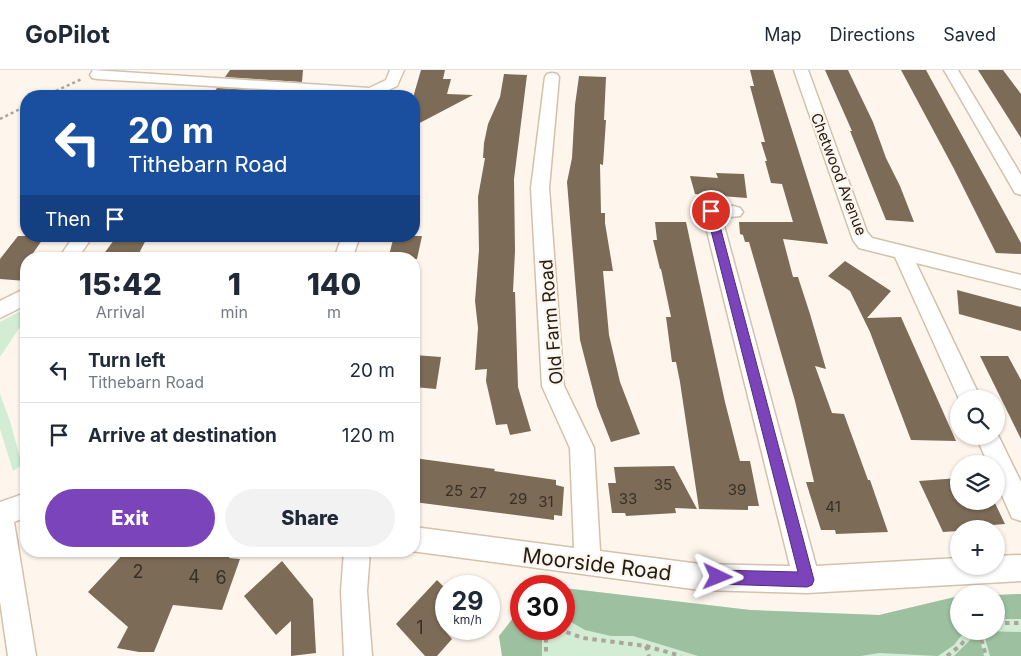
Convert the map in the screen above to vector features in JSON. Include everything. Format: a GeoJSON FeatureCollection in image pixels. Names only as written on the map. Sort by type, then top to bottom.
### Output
{"type":"FeatureCollection","features":[{"type":"Feature","properties":{"kind":"street"},"geometry":{"type":"LineString","coordinates":[[377,90],[392,83],[397,70]]}},
{"type":"Feature","properties":{"kind":"street","name":"Chetwood Avenue"},"geometry":{"type":"LineString","coordinates":[[801,70],[859,235],[866,243],[1021,282]]}},
{"type":"Feature","properties":{"kind":"street"},"geometry":{"type":"LineString","coordinates":[[951,70],[1021,189]]}},
{"type":"Feature","properties":{"kind":"street"},"geometry":{"type":"LineString","coordinates":[[99,72],[332,90]]}},
{"type":"Feature","properties":{"kind":"street","name":"Old Farm Road"},"geometry":{"type":"LineString","coordinates":[[552,77],[540,188],[553,386],[582,448],[588,563]]}},
{"type":"Feature","properties":{"kind":"street"},"geometry":{"type":"LineString","coordinates":[[734,212],[711,211],[807,580]]}},
{"type":"Feature","properties":{"kind":"street"},"geometry":{"type":"LineString","coordinates":[[902,253],[966,390]]}},
{"type":"Feature","properties":{"kind":"street"},"geometry":{"type":"LineString","coordinates":[[0,310],[20,299]]}},
{"type":"Feature","properties":{"kind":"street"},"geometry":{"type":"LineString","coordinates":[[991,445],[1021,509]]}},
{"type":"Feature","properties":{"kind":"street"},"geometry":{"type":"LineString","coordinates":[[20,507],[0,515],[22,656]]}},
{"type":"Feature","properties":{"kind":"street","name":"Moorside Road"},"geometry":{"type":"LineString","coordinates":[[420,541],[700,576],[807,580],[1021,568]]}},
{"type":"Feature","properties":{"kind":"street"},"geometry":{"type":"LineString","coordinates":[[357,557],[354,590],[358,656]]}},
{"type":"Feature","properties":{"kind":"path"},"geometry":{"type":"LineString","coordinates":[[57,90],[99,72]]}},
{"type":"Feature","properties":{"kind":"path"},"geometry":{"type":"LineString","coordinates":[[0,119],[20,109]]}},
{"type":"Feature","properties":{"kind":"path"},"geometry":{"type":"LineString","coordinates":[[1005,623],[1021,623]]}},
{"type":"Feature","properties":{"kind":"path"},"geometry":{"type":"LineString","coordinates":[[575,635],[583,638],[646,646],[681,656]]}},
{"type":"Feature","properties":{"kind":"path"},"geometry":{"type":"LineString","coordinates":[[546,640],[546,656]]}},
{"type":"Feature","properties":{"kind":"path"},"geometry":{"type":"LineString","coordinates":[[946,656],[965,640]]}},
{"type":"Feature","properties":{"kind":"path"},"geometry":{"type":"LineString","coordinates":[[982,640],[986,656]]}},
{"type":"Feature","properties":{"kind":"path"},"geometry":{"type":"LineString","coordinates":[[646,646],[649,656]]}},
{"type":"Feature","properties":{"kind":"green space"},"geometry":{"type":"Polygon","coordinates":[[[20,311],[20,327],[0,357],[0,322],[20,311]]]}},
{"type":"Feature","properties":{"kind":"green space"},"geometry":{"type":"Polygon","coordinates":[[[0,394],[20,458],[20,466],[13,471],[0,429],[0,394]]]}},
{"type":"Feature","properties":{"kind":"green space"},"geometry":{"type":"Polygon","coordinates":[[[575,589],[750,610],[879,615],[950,598],[950,640],[1005,640],[1005,595],[1021,594],[1021,656],[502,656],[500,635],[510,622],[510,640],[575,640],[575,589]]]}},
{"type":"Feature","properties":{"kind":"green space"},"geometry":{"type":"Polygon","coordinates":[[[575,589],[750,610],[879,615],[950,598],[950,640],[958,640],[938,656],[879,653],[861,656],[698,656],[633,636],[611,636],[585,630],[575,624],[575,589]]]}},
{"type":"Feature","properties":{"kind":"green space"},"geometry":{"type":"Polygon","coordinates":[[[1021,594],[1021,619],[1005,619],[1005,595],[1021,594]]]}},
{"type":"Feature","properties":{"kind":"green space"},"geometry":{"type":"Polygon","coordinates":[[[510,622],[510,640],[542,640],[542,656],[502,656],[500,635],[510,622]]]}},
{"type":"Feature","properties":{"kind":"green space"},"geometry":{"type":"Polygon","coordinates":[[[1005,632],[1021,632],[1021,656],[990,656],[986,640],[1005,640],[1005,632]]]}},
{"type":"Feature","properties":{"kind":"green space"},"geometry":{"type":"Polygon","coordinates":[[[970,640],[980,640],[984,656],[954,656],[970,640]]]}},
{"type":"Feature","properties":{"kind":"building"},"geometry":{"type":"Polygon","coordinates":[[[230,70],[303,70],[302,82],[225,77],[230,70]]]}},
{"type":"Feature","properties":{"kind":"building"},"geometry":{"type":"Polygon","coordinates":[[[421,70],[445,70],[443,79],[451,79],[447,94],[473,95],[420,123],[420,90],[415,90],[421,70]]]}},
{"type":"Feature","properties":{"kind":"building"},"geometry":{"type":"Polygon","coordinates":[[[750,70],[773,70],[828,244],[783,239],[793,277],[798,277],[826,369],[815,366],[832,413],[844,414],[888,532],[836,534],[835,530],[821,530],[806,482],[814,482],[795,401],[749,242],[745,242],[743,235],[740,234],[739,222],[793,222],[782,184],[771,183],[761,142],[765,142],[750,86],[754,86],[750,70]]]}},
{"type":"Feature","properties":{"kind":"building"},"geometry":{"type":"Polygon","coordinates":[[[825,70],[848,70],[873,122],[886,158],[900,186],[914,222],[886,220],[850,131],[852,131],[825,70]]]}},
{"type":"Feature","properties":{"kind":"building"},"geometry":{"type":"Polygon","coordinates":[[[901,70],[926,70],[1021,243],[1021,254],[996,253],[901,70]]]}},
{"type":"Feature","properties":{"kind":"building"},"geometry":{"type":"Polygon","coordinates":[[[978,70],[1003,70],[1021,94],[1021,138],[978,70]]]}},
{"type":"Feature","properties":{"kind":"building"},"geometry":{"type":"Polygon","coordinates":[[[504,74],[527,75],[514,179],[515,251],[513,292],[515,292],[518,387],[531,431],[510,435],[507,424],[496,425],[486,381],[487,369],[475,370],[478,328],[475,301],[479,250],[478,197],[485,158],[483,158],[484,143],[488,124],[500,97],[504,74]]]}},
{"type":"Feature","properties":{"kind":"building"},"geometry":{"type":"Polygon","coordinates":[[[579,76],[606,77],[603,165],[600,164],[601,213],[605,213],[613,271],[603,271],[609,335],[620,382],[640,434],[611,442],[597,406],[580,340],[567,182],[572,158],[575,105],[579,76]]]}},
{"type":"Feature","properties":{"kind":"building"},"geometry":{"type":"Polygon","coordinates":[[[217,88],[251,90],[216,90],[217,88]]]}},
{"type":"Feature","properties":{"kind":"building"},"geometry":{"type":"Polygon","coordinates":[[[716,173],[744,174],[747,198],[695,194],[690,176],[718,178],[716,173]]]}},
{"type":"Feature","properties":{"kind":"building"},"geometry":{"type":"Polygon","coordinates":[[[655,222],[686,222],[725,402],[740,461],[750,461],[759,506],[748,506],[748,510],[699,509],[680,382],[676,362],[672,362],[666,317],[671,317],[653,240],[657,240],[655,222]]]}},
{"type":"Feature","properties":{"kind":"building"},"geometry":{"type":"Polygon","coordinates":[[[18,236],[20,236],[20,242],[41,242],[34,252],[20,252],[20,281],[0,279],[0,259],[18,236]]]}},
{"type":"Feature","properties":{"kind":"building"},"geometry":{"type":"Polygon","coordinates":[[[420,236],[422,236],[419,252],[390,252],[392,242],[420,242],[420,236]]]}},
{"type":"Feature","properties":{"kind":"building"},"geometry":{"type":"Polygon","coordinates":[[[113,242],[145,242],[140,252],[105,252],[113,242]]]}},
{"type":"Feature","properties":{"kind":"building"},"geometry":{"type":"Polygon","coordinates":[[[845,261],[891,291],[867,318],[901,317],[950,427],[950,441],[911,440],[870,332],[850,291],[828,276],[845,261]]]}},
{"type":"Feature","properties":{"kind":"building"},"geometry":{"type":"Polygon","coordinates":[[[957,290],[1021,307],[1021,331],[959,314],[957,290]]]}},
{"type":"Feature","properties":{"kind":"building"},"geometry":{"type":"Polygon","coordinates":[[[420,355],[441,357],[436,389],[420,388],[420,355]]]}},
{"type":"Feature","properties":{"kind":"building"},"geometry":{"type":"Polygon","coordinates":[[[980,356],[1008,356],[1021,380],[1021,439],[1005,407],[1005,390],[997,390],[980,356]]]}},
{"type":"Feature","properties":{"kind":"building"},"geometry":{"type":"Polygon","coordinates":[[[420,459],[556,480],[556,485],[564,487],[562,516],[554,515],[554,520],[420,503],[420,459]]]}},
{"type":"Feature","properties":{"kind":"building"},"geometry":{"type":"Polygon","coordinates":[[[674,466],[697,509],[675,508],[676,513],[626,516],[625,513],[612,513],[608,483],[616,483],[614,467],[674,466]]]}},
{"type":"Feature","properties":{"kind":"building"},"geometry":{"type":"Polygon","coordinates":[[[950,479],[950,510],[998,510],[1003,520],[950,520],[950,532],[943,532],[919,481],[950,479]]]}},
{"type":"Feature","properties":{"kind":"building"},"geometry":{"type":"Polygon","coordinates":[[[120,557],[229,557],[240,559],[222,610],[173,605],[154,652],[139,652],[117,648],[128,627],[88,592],[120,557]]]}},
{"type":"Feature","properties":{"kind":"building"},"geometry":{"type":"Polygon","coordinates":[[[282,561],[313,599],[316,653],[291,656],[291,621],[276,635],[244,596],[282,561]]]}},
{"type":"Feature","properties":{"kind":"building"},"geometry":{"type":"Polygon","coordinates":[[[435,582],[435,640],[451,640],[437,656],[425,656],[396,624],[435,582]]]}},
{"type":"Feature","properties":{"kind":"route"},"geometry":{"type":"LineString","coordinates":[[711,211],[807,580],[718,577]]}}]}
